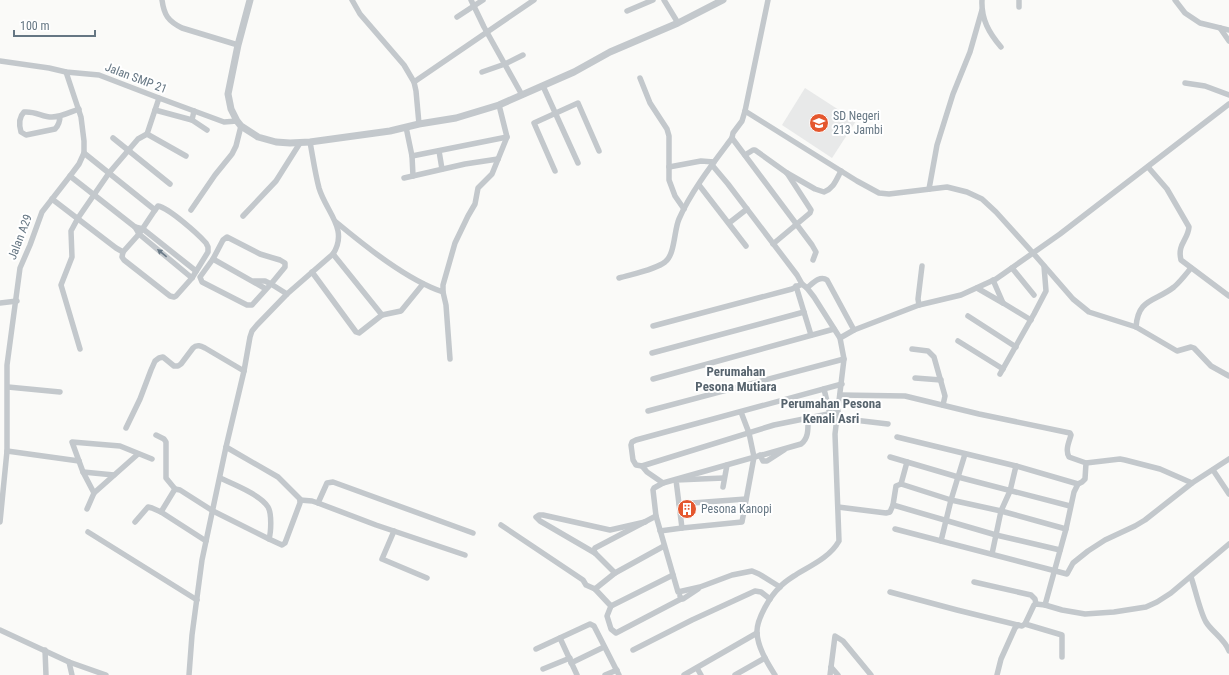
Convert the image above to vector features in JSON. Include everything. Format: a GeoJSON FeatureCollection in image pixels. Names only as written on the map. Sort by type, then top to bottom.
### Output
{"type":"FeatureCollection","features":[{"type":"Feature","properties":{"kind":"street"},"geometry":{"type":"LineString","coordinates":[[162,0],[166,16],[176,25],[238,45]]}},
{"type":"Feature","properties":{"kind":"street"},"geometry":{"type":"LineString","coordinates":[[250,0],[238,45],[228,94],[231,108],[239,124],[258,137],[276,142],[310,142],[390,131],[419,124],[456,118],[499,105],[574,72],[610,52],[678,23],[723,0]]}},
{"type":"Feature","properties":{"kind":"street"},"geometry":{"type":"LineString","coordinates":[[352,0],[360,14],[404,65],[414,82],[419,124]]}},
{"type":"Feature","properties":{"kind":"street"},"geometry":{"type":"LineString","coordinates":[[471,0],[475,4],[487,26],[488,32],[522,95]]}},
{"type":"Feature","properties":{"kind":"street"},"geometry":{"type":"LineString","coordinates":[[457,17],[483,0]]}},
{"type":"Feature","properties":{"kind":"street"},"geometry":{"type":"LineString","coordinates":[[414,82],[534,0]]}},
{"type":"Feature","properties":{"kind":"street"},"geometry":{"type":"LineString","coordinates":[[627,11],[653,0]]}},
{"type":"Feature","properties":{"kind":"street"},"geometry":{"type":"LineString","coordinates":[[664,0],[678,23]]}},
{"type":"Feature","properties":{"kind":"street"},"geometry":{"type":"LineString","coordinates":[[619,278],[666,262],[671,254],[678,220],[713,163],[732,138],[733,133],[742,121],[768,0]]}},
{"type":"Feature","properties":{"kind":"street"},"geometry":{"type":"LineString","coordinates":[[982,0],[982,10],[985,24],[1001,47]]}},
{"type":"Feature","properties":{"kind":"street"},"geometry":{"type":"LineString","coordinates":[[1019,0],[1019,7]]}},
{"type":"Feature","properties":{"kind":"street"},"geometry":{"type":"LineString","coordinates":[[1175,0],[1185,13],[1200,23],[1229,30]]}},
{"type":"Feature","properties":{"kind":"street"},"geometry":{"type":"LineString","coordinates":[[929,189],[937,145],[953,94],[970,52],[982,10]]}},
{"type":"Feature","properties":{"kind":"street"},"geometry":{"type":"LineString","coordinates":[[1220,28],[1229,41]]}},
{"type":"Feature","properties":{"kind":"street"},"geometry":{"type":"LineString","coordinates":[[482,72],[505,64],[523,55]]}},
{"type":"Feature","properties":{"kind":"street","name":"Jalan SMP 21"},"geometry":{"type":"LineString","coordinates":[[0,61],[66,72],[99,75],[194,112],[224,122],[239,124]]}},
{"type":"Feature","properties":{"kind":"street"},"geometry":{"type":"LineString","coordinates":[[66,72],[79,109],[84,141],[84,154],[155,210]]}},
{"type":"Feature","properties":{"kind":"street"},"geometry":{"type":"LineString","coordinates":[[640,78],[650,103],[667,129],[669,136],[670,156],[669,180],[675,196],[684,209]]}},
{"type":"Feature","properties":{"kind":"street"},"geometry":{"type":"LineString","coordinates":[[1185,83],[1205,86],[1229,95]]}},
{"type":"Feature","properties":{"kind":"street"},"geometry":{"type":"LineString","coordinates":[[543,86],[578,163]]}},
{"type":"Feature","properties":{"kind":"street"},"geometry":{"type":"LineString","coordinates":[[80,349],[61,285],[72,257],[71,230],[109,173],[138,139],[146,134],[159,98]]}},
{"type":"Feature","properties":{"kind":"street"},"geometry":{"type":"LineString","coordinates":[[555,171],[534,123],[578,103],[599,151]]}},
{"type":"Feature","properties":{"kind":"street"},"geometry":{"type":"LineString","coordinates":[[840,338],[854,330],[919,305],[961,295],[993,280],[1060,234],[1229,104]]}},
{"type":"Feature","properties":{"kind":"street"},"geometry":{"type":"LineString","coordinates":[[450,359],[446,305],[442,292],[443,285],[455,243],[475,204],[478,188],[492,174],[507,137],[499,105]]}},
{"type":"Feature","properties":{"kind":"street"},"geometry":{"type":"LineString","coordinates":[[60,116],[58,126],[55,128],[26,134],[21,132],[20,120],[24,112],[32,111],[50,117],[60,116],[79,109]]}},
{"type":"Feature","properties":{"kind":"street"},"geometry":{"type":"LineString","coordinates":[[155,110],[192,120],[207,130]]}},
{"type":"Feature","properties":{"kind":"street"},"geometry":{"type":"LineString","coordinates":[[745,111],[879,193],[889,194],[947,187],[967,192],[982,198],[1073,299],[1089,312],[1136,327],[1174,350],[1179,351],[1191,347],[1194,348],[1211,366],[1229,376]]}},
{"type":"Feature","properties":{"kind":"street"},"geometry":{"type":"LineString","coordinates":[[192,120],[194,112]]}},
{"type":"Feature","properties":{"kind":"street"},"geometry":{"type":"LineString","coordinates":[[190,210],[232,154],[236,146],[239,124]]}},
{"type":"Feature","properties":{"kind":"street"},"geometry":{"type":"LineString","coordinates":[[406,127],[412,156],[413,176]]}},
{"type":"Feature","properties":{"kind":"street"},"geometry":{"type":"LineString","coordinates":[[146,134],[186,156]]}},
{"type":"Feature","properties":{"kind":"street"},"geometry":{"type":"LineString","coordinates":[[412,156],[507,137]]}},
{"type":"Feature","properties":{"kind":"street"},"geometry":{"type":"LineString","coordinates":[[113,138],[170,184]]}},
{"type":"Feature","properties":{"kind":"street"},"geometry":{"type":"LineString","coordinates":[[732,138],[816,252],[813,260]]}},
{"type":"Feature","properties":{"kind":"street"},"geometry":{"type":"LineString","coordinates":[[243,216],[276,181],[300,142]]}},
{"type":"Feature","properties":{"kind":"street"},"geometry":{"type":"LineString","coordinates":[[188,675],[202,560],[252,331],[287,294],[333,254],[337,248],[339,234],[336,222],[326,205],[320,189],[310,142]]}},
{"type":"Feature","properties":{"kind":"street"},"geometry":{"type":"LineString","coordinates":[[745,155],[753,150],[756,150],[787,173],[815,189],[824,192],[833,187],[841,171]]}},
{"type":"Feature","properties":{"kind":"street"},"geometry":{"type":"LineString","coordinates":[[439,151],[442,169]]}},
{"type":"Feature","properties":{"kind":"street","name":"Jalan A29"},"geometry":{"type":"LineString","coordinates":[[0,522],[7,451],[7,365],[20,268],[42,212],[79,164],[84,154]]}},
{"type":"Feature","properties":{"kind":"street"},"geometry":{"type":"LineString","coordinates":[[404,178],[465,164],[498,159]]}},
{"type":"Feature","properties":{"kind":"street"},"geometry":{"type":"LineString","coordinates":[[669,166],[701,161],[713,163],[797,275],[804,312],[811,335]]}},
{"type":"Feature","properties":{"kind":"street"},"geometry":{"type":"LineString","coordinates":[[1148,167],[1167,189],[1187,223],[1189,230],[1180,248],[1182,260],[1229,296]]}},
{"type":"Feature","properties":{"kind":"street"},"geometry":{"type":"LineString","coordinates":[[773,244],[810,213],[810,210],[787,173]]}},
{"type":"Feature","properties":{"kind":"street"},"geometry":{"type":"LineString","coordinates":[[70,176],[135,228],[139,234],[192,278]]}},
{"type":"Feature","properties":{"kind":"street"},"geometry":{"type":"LineString","coordinates":[[699,185],[746,246]]}},
{"type":"Feature","properties":{"kind":"street"},"geometry":{"type":"LineString","coordinates":[[52,199],[123,252]]}},
{"type":"Feature","properties":{"kind":"street"},"geometry":{"type":"LineString","coordinates":[[158,206],[186,224],[206,243],[208,252],[192,278],[176,296],[172,297],[124,260],[122,255],[123,252],[142,229],[158,206]]}},
{"type":"Feature","properties":{"kind":"street"},"geometry":{"type":"LineString","coordinates":[[729,223],[747,209]]}},
{"type":"Feature","properties":{"kind":"street"},"geometry":{"type":"LineString","coordinates":[[336,222],[375,253],[406,274],[432,289],[442,292]]}},
{"type":"Feature","properties":{"kind":"street"},"geometry":{"type":"LineString","coordinates":[[135,228],[142,229],[196,271]]}},
{"type":"Feature","properties":{"kind":"street"},"geometry":{"type":"LineString","coordinates":[[227,238],[260,254],[280,260],[285,263],[285,267],[271,284],[250,305],[247,305],[202,282],[200,277],[213,258],[223,240],[227,238]]}},
{"type":"Feature","properties":{"kind":"street"},"geometry":{"type":"LineString","coordinates":[[333,254],[382,315]]}},
{"type":"Feature","properties":{"kind":"street"},"geometry":{"type":"LineString","coordinates":[[213,258],[266,289]]}},
{"type":"Feature","properties":{"kind":"street"},"geometry":{"type":"LineString","coordinates":[[919,305],[918,299],[922,266]]}},
{"type":"Feature","properties":{"kind":"street"},"geometry":{"type":"LineString","coordinates":[[958,341],[1002,372],[1046,291],[1044,266]]}},
{"type":"Feature","properties":{"kind":"street"},"geometry":{"type":"LineString","coordinates":[[1012,268],[1034,295]]}},
{"type":"Feature","properties":{"kind":"street"},"geometry":{"type":"LineString","coordinates":[[1136,327],[1137,317],[1142,307],[1154,298],[1176,286],[1191,268]]}},
{"type":"Feature","properties":{"kind":"street"},"geometry":{"type":"LineString","coordinates":[[312,272],[358,333],[382,315],[401,311],[423,284]]}},
{"type":"Feature","properties":{"kind":"street"},"geometry":{"type":"LineString","coordinates":[[807,288],[820,278],[827,280],[854,330]]}},
{"type":"Feature","properties":{"kind":"street"},"geometry":{"type":"LineString","coordinates":[[993,280],[1003,303]]}},
{"type":"Feature","properties":{"kind":"street"},"geometry":{"type":"LineString","coordinates":[[254,281],[265,281],[287,294]]}},
{"type":"Feature","properties":{"kind":"street"},"geometry":{"type":"LineString","coordinates":[[653,326],[778,293],[799,285],[807,288],[840,338],[844,359],[835,434],[839,541],[828,555],[796,575],[780,587],[770,598],[758,624],[757,633],[765,658],[775,675]]}},
{"type":"Feature","properties":{"kind":"street"},"geometry":{"type":"LineString","coordinates":[[977,288],[1031,320]]}},
{"type":"Feature","properties":{"kind":"street"},"geometry":{"type":"LineString","coordinates":[[1,301],[16,301]]}},
{"type":"Feature","properties":{"kind":"street"},"geometry":{"type":"LineString","coordinates":[[652,353],[804,312]]}},
{"type":"Feature","properties":{"kind":"street"},"geometry":{"type":"LineString","coordinates":[[968,316],[1016,347]]}},
{"type":"Feature","properties":{"kind":"street"},"geometry":{"type":"LineString","coordinates":[[653,379],[834,329]]}},
{"type":"Feature","properties":{"kind":"street"},"geometry":{"type":"LineString","coordinates":[[126,428],[140,399],[151,370],[159,358],[163,357],[174,366],[178,366],[195,346],[200,346],[206,348],[244,371]]}},
{"type":"Feature","properties":{"kind":"street"},"geometry":{"type":"LineString","coordinates":[[912,349],[928,351],[934,357],[945,396],[942,405]]}},
{"type":"Feature","properties":{"kind":"street"},"geometry":{"type":"LineString","coordinates":[[648,411],[844,359]]}},
{"type":"Feature","properties":{"kind":"street"},"geometry":{"type":"LineString","coordinates":[[915,378],[941,380]]}},
{"type":"Feature","properties":{"kind":"street"},"geometry":{"type":"LineString","coordinates":[[842,384],[632,442],[631,445],[634,463],[638,466],[642,466],[774,425],[830,414],[888,424]]}},
{"type":"Feature","properties":{"kind":"street"},"geometry":{"type":"LineString","coordinates":[[8,387],[60,392]]}},
{"type":"Feature","properties":{"kind":"street"},"geometry":{"type":"LineString","coordinates":[[824,389],[830,414]]}},
{"type":"Feature","properties":{"kind":"street"},"geometry":{"type":"LineString","coordinates":[[840,395],[905,396],[979,414],[1068,432],[1071,435],[1067,451],[1069,457],[1086,462],[1120,459],[1125,460],[1160,469],[1192,483]]}},
{"type":"Feature","properties":{"kind":"street"},"geometry":{"type":"LineString","coordinates":[[741,412],[757,456],[763,461],[767,461],[778,455],[786,448],[801,444],[805,441],[808,433],[808,418]]}},
{"type":"Feature","properties":{"kind":"street"},"geometry":{"type":"LineString","coordinates":[[156,435],[164,439],[166,442],[166,478],[175,490],[180,490],[213,511],[282,545],[285,543],[300,500]]}},
{"type":"Feature","properties":{"kind":"street"},"geometry":{"type":"LineString","coordinates":[[897,437],[1016,466],[1078,484]]}},
{"type":"Feature","properties":{"kind":"street"},"geometry":{"type":"LineString","coordinates":[[94,493],[83,472],[72,442],[120,446],[152,459]]}},
{"type":"Feature","properties":{"kind":"street"},"geometry":{"type":"LineString","coordinates":[[226,447],[278,477],[300,500],[318,503],[465,556]]}},
{"type":"Feature","properties":{"kind":"street"},"geometry":{"type":"LineString","coordinates":[[7,451],[79,461]]}},
{"type":"Feature","properties":{"kind":"street"},"geometry":{"type":"LineString","coordinates":[[87,509],[94,493],[138,454]]}},
{"type":"Feature","properties":{"kind":"street"},"geometry":{"type":"LineString","coordinates":[[941,541],[951,500],[965,454]]}},
{"type":"Feature","properties":{"kind":"street"},"geometry":{"type":"LineString","coordinates":[[681,599],[656,516],[654,488],[662,483],[757,456]]}},
{"type":"Feature","properties":{"kind":"street"},"geometry":{"type":"LineString","coordinates":[[660,531],[741,523],[757,456]]}},
{"type":"Feature","properties":{"kind":"street"},"geometry":{"type":"LineString","coordinates":[[890,457],[958,477],[1070,506]]}},
{"type":"Feature","properties":{"kind":"street"},"geometry":{"type":"LineString","coordinates":[[895,529],[1068,574],[1073,564],[1088,551],[1105,540],[1145,520],[1192,483],[1229,459]]}},
{"type":"Feature","properties":{"kind":"street"},"geometry":{"type":"LineString","coordinates":[[901,484],[907,462]]}},
{"type":"Feature","properties":{"kind":"street"},"geometry":{"type":"LineString","coordinates":[[1045,605],[1066,529],[1074,492],[1078,484],[1085,479],[1086,462]]}},
{"type":"Feature","properties":{"kind":"street"},"geometry":{"type":"LineString","coordinates":[[723,487],[726,465]]}},
{"type":"Feature","properties":{"kind":"street"},"geometry":{"type":"LineString","coordinates":[[642,466],[647,472],[662,483]]}},
{"type":"Feature","properties":{"kind":"street"},"geometry":{"type":"LineString","coordinates":[[992,554],[1001,511],[1010,491],[1016,466]]}},
{"type":"Feature","properties":{"kind":"street"},"geometry":{"type":"LineString","coordinates":[[1213,470],[1229,494]]}},
{"type":"Feature","properties":{"kind":"street"},"geometry":{"type":"LineString","coordinates":[[83,472],[114,475]]}},
{"type":"Feature","properties":{"kind":"street"},"geometry":{"type":"LineString","coordinates":[[220,478],[255,496],[268,507],[270,511],[269,539]]}},
{"type":"Feature","properties":{"kind":"street"},"geometry":{"type":"LineString","coordinates":[[676,480],[724,478]]}},
{"type":"Feature","properties":{"kind":"street"},"geometry":{"type":"LineString","coordinates":[[676,480],[682,528]]}},
{"type":"Feature","properties":{"kind":"street"},"geometry":{"type":"LineString","coordinates":[[318,503],[327,483],[333,482],[473,533]]}},
{"type":"Feature","properties":{"kind":"street"},"geometry":{"type":"LineString","coordinates":[[838,507],[886,513],[890,512],[896,486],[901,484],[951,500],[1001,511],[1066,529]]}},
{"type":"Feature","properties":{"kind":"street"},"geometry":{"type":"LineString","coordinates":[[160,512],[175,490]]}},
{"type":"Feature","properties":{"kind":"street"},"geometry":{"type":"LineString","coordinates":[[679,504],[746,499]]}},
{"type":"Feature","properties":{"kind":"street"},"geometry":{"type":"LineString","coordinates":[[893,504],[996,535],[1060,550]]}},
{"type":"Feature","properties":{"kind":"street"},"geometry":{"type":"LineString","coordinates":[[135,522],[148,507],[152,508],[206,541]]}},
{"type":"Feature","properties":{"kind":"street"},"geometry":{"type":"LineString","coordinates":[[615,573],[595,553],[540,521],[536,517],[539,514],[610,530],[645,522]]}},
{"type":"Feature","properties":{"kind":"street"},"geometry":{"type":"LineString","coordinates":[[595,553],[594,550],[597,546],[656,516]]}},
{"type":"Feature","properties":{"kind":"street"},"geometry":{"type":"LineString","coordinates":[[501,525],[583,580],[586,585],[595,589],[611,606]]}},
{"type":"Feature","properties":{"kind":"street"},"geometry":{"type":"LineString","coordinates":[[394,531],[382,559],[427,578]]}},
{"type":"Feature","properties":{"kind":"street"},"geometry":{"type":"LineString","coordinates":[[88,532],[197,600]]}},
{"type":"Feature","properties":{"kind":"street"},"geometry":{"type":"LineString","coordinates":[[1036,604],[1085,614],[1146,607],[1171,593],[1229,544]]}},
{"type":"Feature","properties":{"kind":"street"},"geometry":{"type":"LineString","coordinates":[[595,589],[615,573],[664,546]]}},
{"type":"Feature","properties":{"kind":"street"},"geometry":{"type":"LineString","coordinates":[[678,592],[700,587],[732,575],[752,572],[759,574],[780,587]]}},
{"type":"Feature","properties":{"kind":"street"},"geometry":{"type":"LineString","coordinates":[[673,575],[611,606],[607,616],[610,629],[616,633],[681,599],[683,600],[700,587]]}},
{"type":"Feature","properties":{"kind":"street"},"geometry":{"type":"LineString","coordinates":[[1191,577],[1204,618],[1213,632],[1225,643],[1229,651]]}},
{"type":"Feature","properties":{"kind":"street"},"geometry":{"type":"LineString","coordinates":[[974,582],[1031,596],[1035,599],[1036,604]]}},
{"type":"Feature","properties":{"kind":"street"},"geometry":{"type":"LineString","coordinates":[[633,650],[692,620],[755,591],[761,592],[770,598]]}},
{"type":"Feature","properties":{"kind":"street"},"geometry":{"type":"LineString","coordinates":[[890,592],[1022,626],[1025,624],[1062,635],[1062,657]]}},
{"type":"Feature","properties":{"kind":"street"},"geometry":{"type":"LineString","coordinates":[[1025,624],[1036,604]]}},
{"type":"Feature","properties":{"kind":"street"},"geometry":{"type":"LineString","coordinates":[[536,649],[590,624],[594,626],[618,672],[605,675]]}},
{"type":"Feature","properties":{"kind":"street"},"geometry":{"type":"LineString","coordinates":[[997,675],[1001,659],[1018,625]]}},
{"type":"Feature","properties":{"kind":"street"},"geometry":{"type":"LineString","coordinates":[[0,630],[69,662],[106,675]]}},
{"type":"Feature","properties":{"kind":"street"},"geometry":{"type":"LineString","coordinates":[[684,675],[757,633]]}},
{"type":"Feature","properties":{"kind":"street"},"geometry":{"type":"LineString","coordinates":[[830,675],[835,636],[843,641],[871,675]]}},
{"type":"Feature","properties":{"kind":"street"},"geometry":{"type":"LineString","coordinates":[[560,638],[577,675]]}},
{"type":"Feature","properties":{"kind":"street"},"geometry":{"type":"LineString","coordinates":[[543,669],[571,661],[604,647]]}},
{"type":"Feature","properties":{"kind":"street"},"geometry":{"type":"LineString","coordinates":[[45,650],[46,675]]}},
{"type":"Feature","properties":{"kind":"street"},"geometry":{"type":"LineString","coordinates":[[735,675],[765,658]]}},
{"type":"Feature","properties":{"kind":"street"},"geometry":{"type":"LineString","coordinates":[[69,662],[72,675]]}},
{"type":"Feature","properties":{"kind":"street"},"geometry":{"type":"LineString","coordinates":[[831,667],[838,675]]}},
{"type":"Feature","properties":{"kind":"street"},"geometry":{"type":"LineString","coordinates":[[697,668],[701,675]]}},
{"type":"Feature","properties":{"kind":"shaded area","name":"SD Negeri 213 Jambi"},"geometry":{"type":"Polygon","coordinates":[[[805,88],[856,121],[832,158],[782,125],[805,88]]]}},
{"type":"Feature","properties":{"kind":"place","name":"SD Negeri 213 Jambi"},"geometry":{"type":"Point","coordinates":[819,123]}},
{"type":"Feature","properties":{"kind":"place","name":"Pesona Kanopi"},"geometry":{"type":"Point","coordinates":[687,509]}},
{"type":"Feature","properties":{"kind":"district","name":"Perumahan Pesona Mutiara"},"geometry":{"type":"Point","coordinates":[736,378]}},
{"type":"Feature","properties":{"kind":"district","name":"Perumahan Pesona Kenali Asri"},"geometry":{"type":"Point","coordinates":[831,410]}}]}
